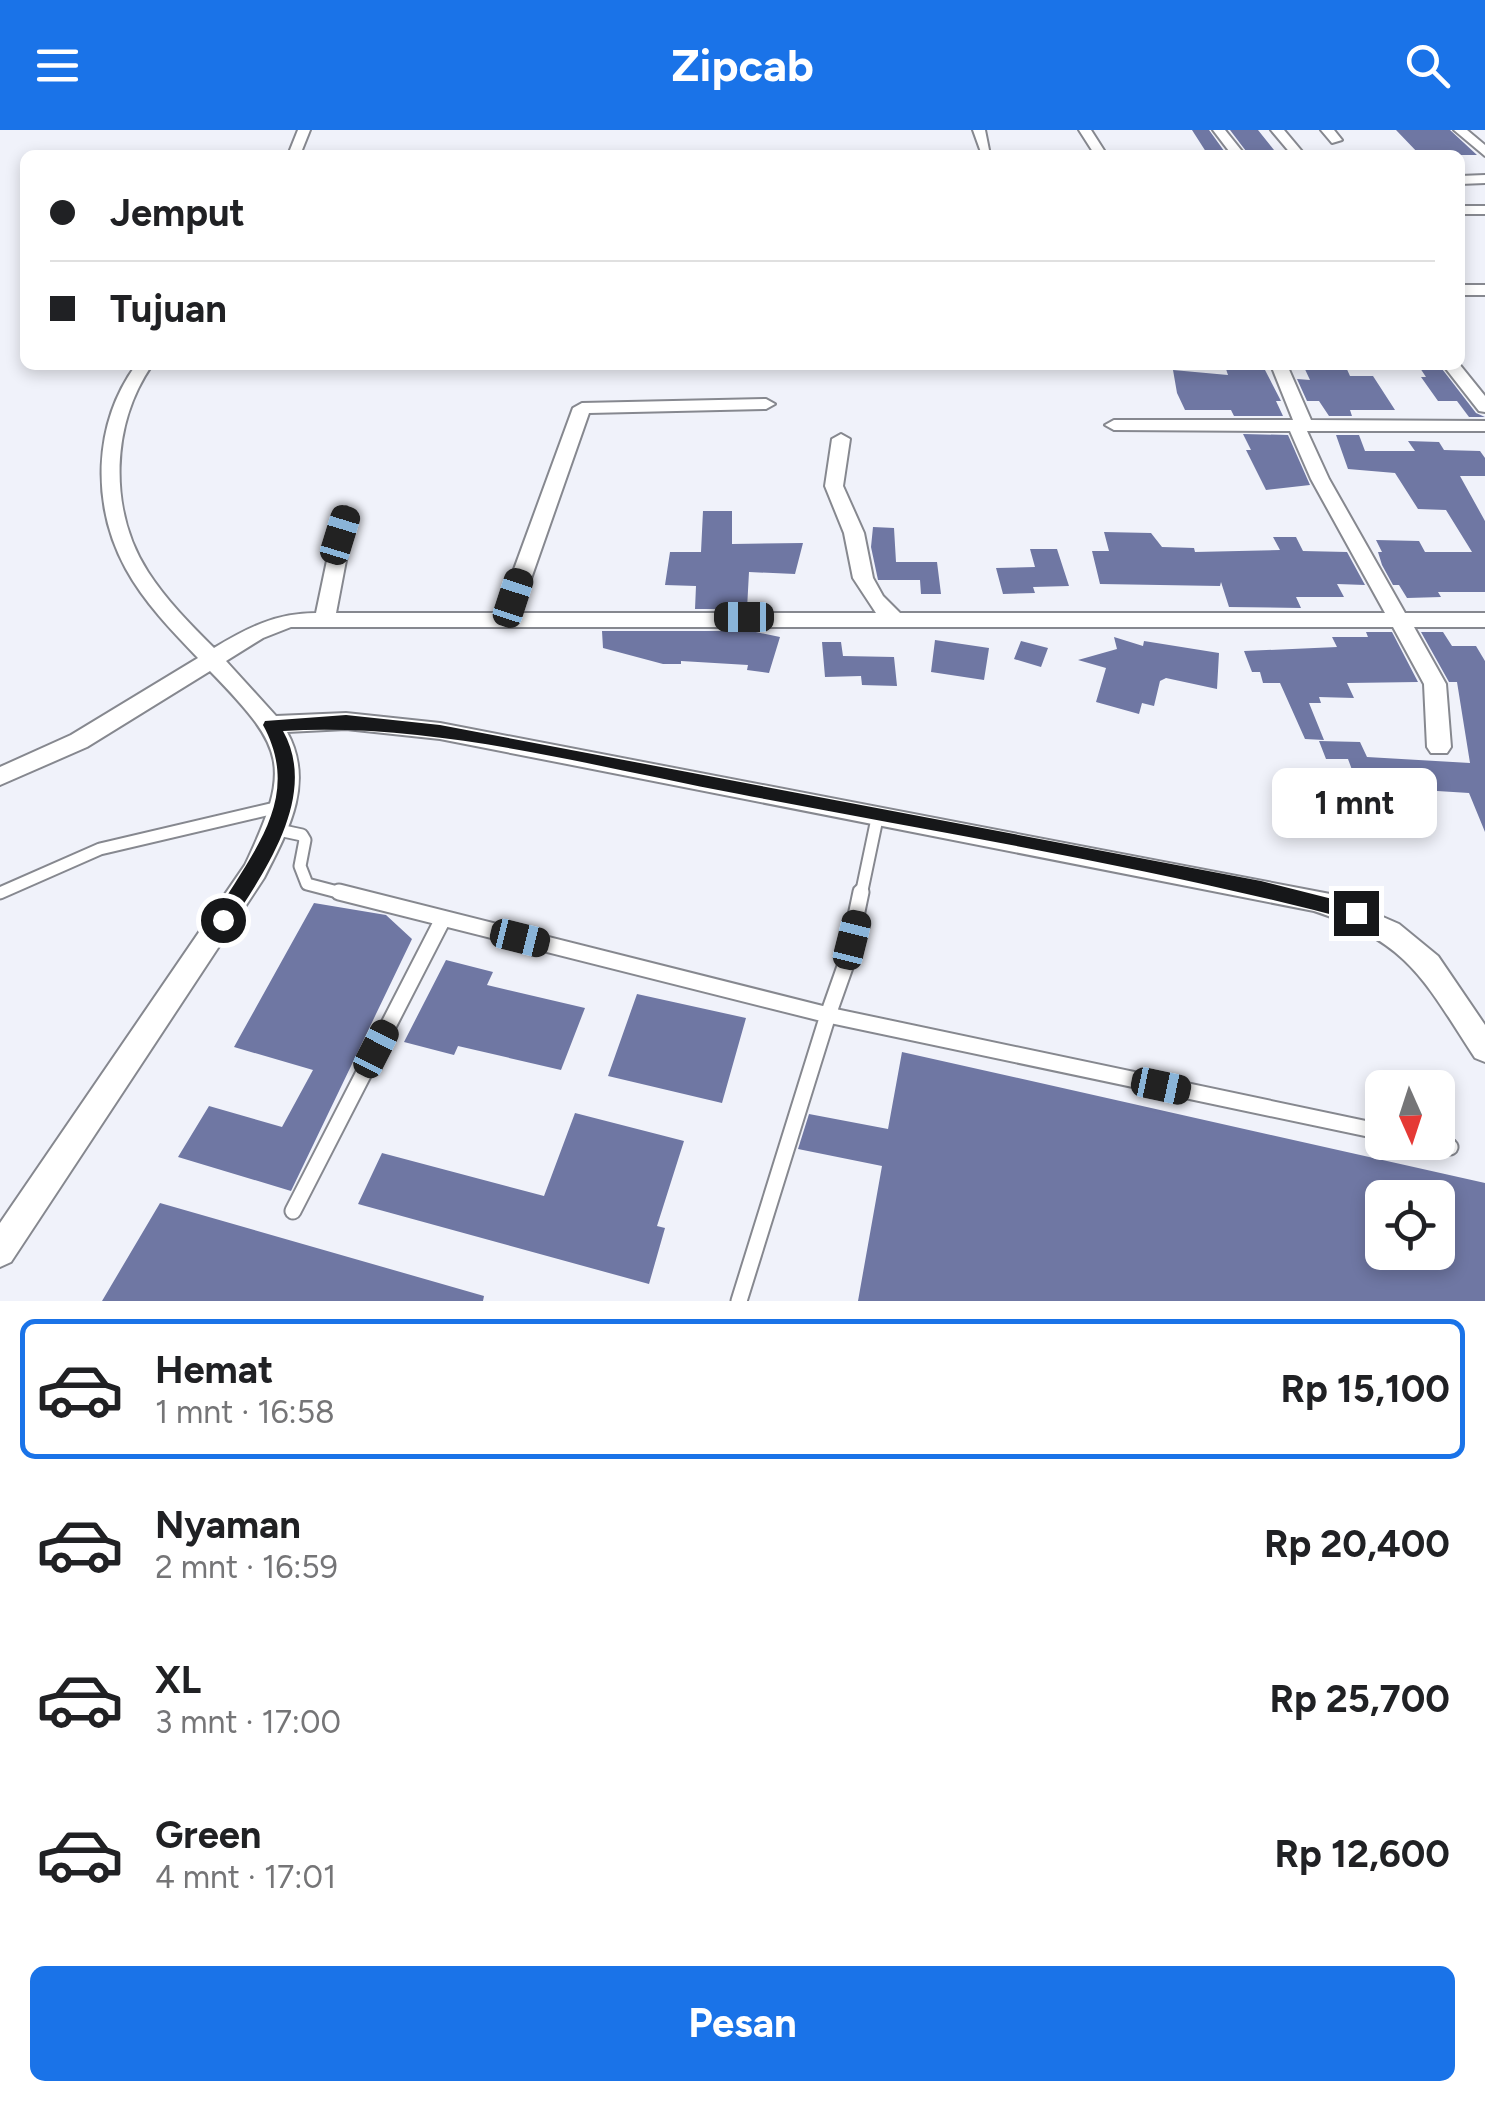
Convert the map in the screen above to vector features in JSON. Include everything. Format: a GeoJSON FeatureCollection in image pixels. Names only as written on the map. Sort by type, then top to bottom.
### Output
{"type":"FeatureCollection","features":[{"type":"Feature","properties":{"kind":"street"},"geometry":{"type":"LineString","coordinates":[[285,130],[303,131]]}},
{"type":"Feature","properties":{"kind":"street"},"geometry":{"type":"LineString","coordinates":[[1219,130],[1235,150]]}},
{"type":"Feature","properties":{"kind":"street"},"geometry":{"type":"LineString","coordinates":[[1277,130],[1295,150]]}},
{"type":"Feature","properties":{"kind":"street"},"geometry":{"type":"LineString","coordinates":[[1460,130],[1485,152]]}},
{"type":"Feature","properties":{"kind":"street"},"geometry":{"type":"LineString","coordinates":[[0,1251],[255,872],[278,818],[289,771],[283,746],[271,725],[215,658],[169,617],[120,543],[110,487],[114,424],[141,370]]}},
{"type":"Feature","properties":{"kind":"street"},"geometry":{"type":"LineString","coordinates":[[1281,370],[1320,478],[1436,684],[1439,747]]}},
{"type":"Feature","properties":{"kind":"street"},"geometry":{"type":"LineString","coordinates":[[1456,370],[1485,407]]}},
{"type":"Feature","properties":{"kind":"street"},"geometry":{"type":"LineString","coordinates":[[506,618],[582,408],[683,402],[766,404]]}},
{"type":"Feature","properties":{"kind":"street"},"geometry":{"type":"LineString","coordinates":[[1114,424],[1485,426]]}},
{"type":"Feature","properties":{"kind":"street"},"geometry":{"type":"LineString","coordinates":[[841,439],[834,486],[854,533],[864,578],[875,600],[892,617]]}},
{"type":"Feature","properties":{"kind":"street"},"geometry":{"type":"LineString","coordinates":[[325,618],[346,513]]}},
{"type":"Feature","properties":{"kind":"street"},"geometry":{"type":"LineString","coordinates":[[0,776],[72,743],[257,630],[292,620],[1485,620]]}},
{"type":"Feature","properties":{"kind":"street"},"geometry":{"type":"LineString","coordinates":[[271,725],[346,721],[440,731],[1261,888],[1356,913],[1398,936],[1430,965],[1485,1049]]}},
{"type":"Feature","properties":{"kind":"lane"},"geometry":{"type":"LineString","coordinates":[[739,1301],[846,964],[878,814]]}},
{"type":"Feature","properties":{"kind":"lane"},"geometry":{"type":"LineString","coordinates":[[0,893],[58,864],[127,842],[278,818],[305,840],[300,866],[307,884],[828,1016],[1365,1128]]}},
{"type":"Feature","properties":{"kind":"lane"},"geometry":{"type":"LineString","coordinates":[[293,1211],[443,919]]}},
{"type":"Feature","properties":{"kind":"building"},"geometry":{"type":"Polygon","coordinates":[[[1192,130],[1209,130],[1223,150],[1205,150],[1192,130]]]}},
{"type":"Feature","properties":{"kind":"building"},"geometry":{"type":"Polygon","coordinates":[[[1230,130],[1258,130],[1274,150],[1245,150],[1230,130]]]}},
{"type":"Feature","properties":{"kind":"building"},"geometry":{"type":"Polygon","coordinates":[[[1396,130],[1450,130],[1477,155],[1465,155],[1465,150],[1415,150],[1396,130]]]}},
{"type":"Feature","properties":{"kind":"building"},"geometry":{"type":"Polygon","coordinates":[[[1173,370],[1228,375],[1226,370],[1265,370],[1281,401],[1276,401],[1283,416],[1185,410],[1173,370]]]}},
{"type":"Feature","properties":{"kind":"building"},"geometry":{"type":"Polygon","coordinates":[[[1305,370],[1347,370],[1350,376],[1373,376],[1395,410],[1350,410],[1352,416],[1329,416],[1319,401],[1307,401],[1297,379],[1310,380],[1305,370]]]}},
{"type":"Feature","properties":{"kind":"building"},"geometry":{"type":"Polygon","coordinates":[[[1421,370],[1443,370],[1476,413],[1485,417],[1469,417],[1457,401],[1438,401],[1421,377],[1426,377],[1421,370]]]}},
{"type":"Feature","properties":{"kind":"building"},"geometry":{"type":"Polygon","coordinates":[[[1243,434],[1288,435],[1310,485],[1266,490],[1246,450],[1251,450],[1243,434]]]}},
{"type":"Feature","properties":{"kind":"building"},"geometry":{"type":"Polygon","coordinates":[[[1336,435],[1359,435],[1365,451],[1415,451],[1408,441],[1439,442],[1444,450],[1480,451],[1485,458],[1485,476],[1460,476],[1485,521],[1485,592],[1438,592],[1441,597],[1407,598],[1399,585],[1393,585],[1382,565],[1378,552],[1382,552],[1376,540],[1419,541],[1425,552],[1472,552],[1446,510],[1418,509],[1395,473],[1348,469],[1336,435]]]}},
{"type":"Feature","properties":{"kind":"building"},"geometry":{"type":"Polygon","coordinates":[[[703,511],[732,511],[732,544],[803,543],[795,574],[749,572],[747,609],[695,609],[696,586],[665,585],[670,552],[701,552],[703,511]]]}},
{"type":"Feature","properties":{"kind":"building"},"geometry":{"type":"Polygon","coordinates":[[[873,527],[894,528],[896,562],[937,562],[941,594],[921,594],[920,580],[878,580],[871,547],[873,527]]]}},
{"type":"Feature","properties":{"kind":"building"},"geometry":{"type":"Polygon","coordinates":[[[1104,532],[1151,533],[1162,547],[1194,548],[1195,552],[1280,550],[1273,537],[1296,537],[1303,551],[1347,552],[1365,585],[1337,584],[1344,597],[1296,597],[1301,608],[1229,607],[1221,582],[1220,586],[1100,584],[1092,551],[1109,551],[1104,532]]]}},
{"type":"Feature","properties":{"kind":"building"},"geometry":{"type":"Polygon","coordinates":[[[1030,549],[1057,549],[1069,586],[1033,587],[1035,593],[1003,594],[996,568],[1035,567],[1030,549]]]}},
{"type":"Feature","properties":{"kind":"building"},"geometry":{"type":"Polygon","coordinates":[[[602,631],[751,631],[780,637],[769,673],[747,670],[748,665],[681,661],[663,664],[603,648],[602,631]]]}},
{"type":"Feature","properties":{"kind":"building"},"geometry":{"type":"Polygon","coordinates":[[[1366,632],[1392,632],[1418,682],[1347,683],[1354,698],[1319,697],[1321,703],[1309,703],[1324,740],[1305,739],[1280,683],[1263,683],[1260,672],[1252,672],[1244,651],[1337,647],[1332,637],[1368,637],[1366,632]]]}},
{"type":"Feature","properties":{"kind":"building"},"geometry":{"type":"Polygon","coordinates":[[[1421,632],[1443,632],[1452,646],[1476,646],[1485,661],[1485,832],[1469,793],[1358,786],[1348,759],[1326,759],[1319,741],[1360,742],[1367,757],[1470,763],[1457,682],[1449,682],[1421,632]]]}},
{"type":"Feature","properties":{"kind":"building"},"geometry":{"type":"Polygon","coordinates":[[[1114,637],[1143,646],[1144,641],[1219,653],[1217,689],[1166,678],[1160,681],[1154,706],[1142,703],[1139,714],[1096,702],[1106,668],[1078,660],[1117,649],[1114,637]]]}},
{"type":"Feature","properties":{"kind":"building"},"geometry":{"type":"Polygon","coordinates":[[[935,640],[989,648],[984,680],[931,672],[935,640]]]}},
{"type":"Feature","properties":{"kind":"building"},"geometry":{"type":"Polygon","coordinates":[[[1021,641],[1048,648],[1041,667],[1014,659],[1021,641]]]}},
{"type":"Feature","properties":{"kind":"building"},"geometry":{"type":"Polygon","coordinates":[[[822,642],[841,642],[843,656],[894,657],[897,686],[862,685],[861,676],[825,677],[822,642]]]}},
{"type":"Feature","properties":{"kind":"building"},"geometry":{"type":"Polygon","coordinates":[[[314,903],[386,915],[412,939],[291,1191],[178,1157],[209,1106],[282,1127],[313,1070],[234,1047],[314,903]]]}},
{"type":"Feature","properties":{"kind":"building"},"geometry":{"type":"Polygon","coordinates":[[[446,960],[493,972],[487,985],[585,1008],[561,1070],[458,1046],[454,1055],[404,1042],[446,960]]]}},
{"type":"Feature","properties":{"kind":"building"},"geometry":{"type":"Polygon","coordinates":[[[637,994],[746,1018],[722,1103],[608,1076],[637,994]]]}},
{"type":"Feature","properties":{"kind":"building"},"geometry":{"type":"Polygon","coordinates":[[[902,1052],[1365,1156],[1365,1160],[1383,1160],[1485,1183],[1485,1301],[858,1301],[882,1166],[798,1149],[809,1114],[888,1129],[902,1052]]]}},
{"type":"Feature","properties":{"kind":"building"},"geometry":{"type":"Polygon","coordinates":[[[575,1113],[684,1141],[657,1226],[665,1228],[649,1284],[358,1204],[382,1153],[544,1196],[575,1113]]]}},
{"type":"Feature","properties":{"kind":"building"},"geometry":{"type":"Polygon","coordinates":[[[160,1203],[484,1296],[483,1301],[102,1301],[160,1203]]]}},
{"type":"Feature","properties":{"kind":"route"},"geometry":{"type":"LineString","coordinates":[[223,920],[255,872],[283,806],[289,771],[283,746],[271,725],[346,721],[440,731],[878,814],[1261,888],[1356,913]]}}]}
